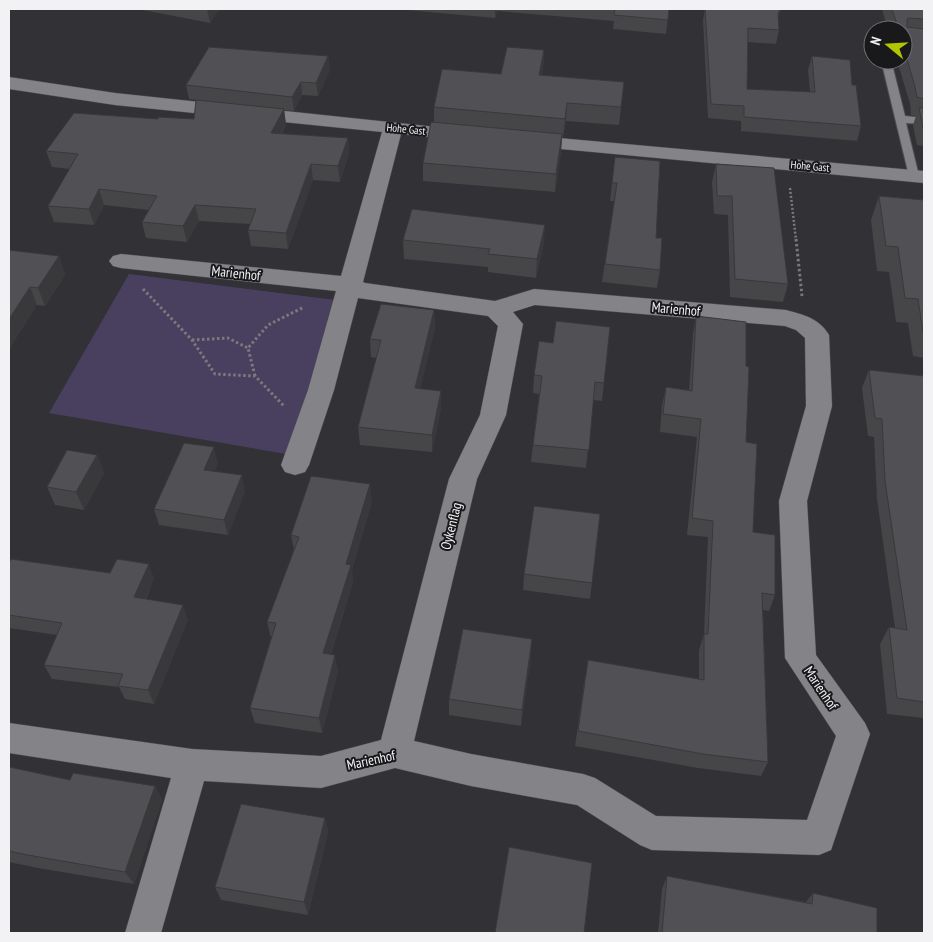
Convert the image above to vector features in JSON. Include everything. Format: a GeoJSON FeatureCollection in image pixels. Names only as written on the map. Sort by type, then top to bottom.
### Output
{"type":"FeatureCollection","features":[{"type":"Feature","properties":{"kind":"street","name":"Hohe Gast"},"geometry":{"type":"LineString","coordinates":[[9,83],[115,99],[500,139],[919,176]]}},
{"type":"Feature","properties":{"kind":"street"},"geometry":{"type":"LineString","coordinates":[[295,465],[321,390],[393,128]]}},
{"type":"Feature","properties":{"kind":"street","name":"Marienhof"},"geometry":{"type":"LineString","coordinates":[[9,738],[192,765],[321,772],[395,752],[471,770],[583,790],[652,833],[819,838],[852,734],[801,658],[792,501],[819,406],[817,335],[805,324],[786,318],[534,297],[495,309],[359,290],[350,285],[121,261]]}},
{"type":"Feature","properties":{"kind":"street","name":"Oykenflag"},"geometry":{"type":"LineString","coordinates":[[395,752],[463,479],[493,415],[511,324],[495,309]]}},
{"type":"Feature","properties":{"kind":"street"},"geometry":{"type":"LineString","coordinates":[[144,933],[192,765]]}},
{"type":"Feature","properties":{"kind":"lane"},"geometry":{"type":"LineString","coordinates":[[888,70],[900,119],[919,176]]}},
{"type":"Feature","properties":{"kind":"lane"},"geometry":{"type":"LineString","coordinates":[[900,119],[924,121]]}},
{"type":"Feature","properties":{"kind":"path"},"geometry":{"type":"LineString","coordinates":[[789,164],[805,324]]}},
{"type":"Feature","properties":{"kind":"path"},"geometry":{"type":"LineString","coordinates":[[121,261],[129,274],[192,340],[215,374],[255,376]]}},
{"type":"Feature","properties":{"kind":"path"},"geometry":{"type":"LineString","coordinates":[[248,348],[268,325],[350,285]]}},
{"type":"Feature","properties":{"kind":"path"},"geometry":{"type":"LineString","coordinates":[[192,340],[228,338],[248,348],[255,376],[288,410]]}},
{"type":"Feature","properties":{"kind":"shaded area"},"geometry":{"type":"Polygon","coordinates":[[[129,274],[335,300],[292,455],[49,413],[129,274]]]}},
{"type":"Feature","properties":{"kind":"building"},"geometry":{"type":"Polygon","coordinates":[[[615,9],[669,9],[668,20],[614,15],[615,9]]]}},
{"type":"Feature","properties":{"kind":"building"},"geometry":{"type":"Polygon","coordinates":[[[705,9],[780,9],[778,13],[779,30],[748,28],[747,89],[815,92],[812,56],[850,60],[852,85],[856,85],[861,126],[744,117],[744,106],[711,104],[705,9]]]}},
{"type":"Feature","properties":{"kind":"building"},"geometry":{"type":"Polygon","coordinates":[[[892,9],[924,9],[924,19],[908,18],[907,20],[896,20],[892,9]]]}},
{"type":"Feature","properties":{"kind":"building"},"geometry":{"type":"Polygon","coordinates":[[[913,28],[924,29],[924,99],[917,97],[910,70],[913,70],[913,28]]]}},
{"type":"Feature","properties":{"kind":"building"},"geometry":{"type":"Polygon","coordinates":[[[209,47],[328,56],[316,83],[301,82],[292,97],[186,85],[209,47]]]}},
{"type":"Feature","properties":{"kind":"building"},"geometry":{"type":"Polygon","coordinates":[[[507,47],[544,50],[539,75],[624,82],[621,107],[567,103],[565,119],[434,107],[442,69],[501,74],[507,47]]]}},
{"type":"Feature","properties":{"kind":"building"},"geometry":{"type":"Polygon","coordinates":[[[196,100],[284,109],[271,133],[348,138],[338,166],[311,164],[286,233],[248,230],[256,209],[195,205],[183,226],[142,222],[157,196],[99,189],[89,209],[48,206],[78,154],[46,151],[74,113],[158,119],[158,117],[194,119],[196,100]]]}},
{"type":"Feature","properties":{"kind":"building"},"geometry":{"type":"Polygon","coordinates":[[[919,108],[924,108],[924,128],[923,128],[919,108]]]}},
{"type":"Feature","properties":{"kind":"building"},"geometry":{"type":"Polygon","coordinates":[[[431,122],[562,134],[556,174],[423,163],[431,122]]]}},
{"type":"Feature","properties":{"kind":"building"},"geometry":{"type":"Polygon","coordinates":[[[615,157],[660,161],[656,238],[662,238],[660,270],[605,264],[617,183],[612,183],[615,157]]]}},
{"type":"Feature","properties":{"kind":"building"},"geometry":{"type":"Polygon","coordinates":[[[716,164],[774,168],[788,284],[735,279],[732,196],[717,196],[716,164]]]}},
{"type":"Feature","properties":{"kind":"building"},"geometry":{"type":"Polygon","coordinates":[[[879,196],[924,200],[924,332],[918,299],[905,298],[898,247],[886,246],[879,196]]]}},
{"type":"Feature","properties":{"kind":"building"},"geometry":{"type":"Polygon","coordinates":[[[412,209],[545,225],[537,259],[488,254],[490,249],[403,240],[412,209]]]}},
{"type":"Feature","properties":{"kind":"building"},"geometry":{"type":"Polygon","coordinates":[[[9,250],[59,256],[38,288],[30,287],[9,319],[9,250]]]}},
{"type":"Feature","properties":{"kind":"building"},"geometry":{"type":"Polygon","coordinates":[[[381,304],[434,310],[415,388],[441,391],[432,435],[358,427],[381,340],[370,339],[381,304]]]}},
{"type":"Feature","properties":{"kind":"building"},"geometry":{"type":"Polygon","coordinates":[[[696,316],[746,322],[746,366],[749,367],[746,442],[757,444],[753,532],[775,535],[775,595],[762,593],[768,762],[703,754],[578,731],[588,660],[704,680],[704,634],[708,634],[713,521],[692,518],[701,419],[663,414],[666,387],[692,391],[696,316]]]}},
{"type":"Feature","properties":{"kind":"building"},"geometry":{"type":"Polygon","coordinates":[[[556,321],[610,327],[604,383],[595,382],[589,450],[533,445],[542,376],[534,375],[539,341],[553,343],[556,321]]]}},
{"type":"Feature","properties":{"kind":"building"},"geometry":{"type":"Polygon","coordinates":[[[869,370],[924,376],[924,702],[897,698],[889,627],[907,630],[885,481],[882,419],[875,418],[869,370]]]}},
{"type":"Feature","properties":{"kind":"building"},"geometry":{"type":"Polygon","coordinates":[[[184,443],[214,447],[204,470],[242,475],[224,520],[154,509],[184,443]]]}},
{"type":"Feature","properties":{"kind":"building"},"geometry":{"type":"Polygon","coordinates":[[[67,450],[97,455],[76,492],[47,487],[67,450]]]}},
{"type":"Feature","properties":{"kind":"building"},"geometry":{"type":"Polygon","coordinates":[[[311,476],[370,484],[346,564],[351,565],[323,653],[335,655],[319,718],[250,708],[276,623],[267,622],[299,537],[291,535],[311,476]]]}},
{"type":"Feature","properties":{"kind":"building"},"geometry":{"type":"Polygon","coordinates":[[[534,506],[600,514],[592,583],[524,574],[534,506]]]}},
{"type":"Feature","properties":{"kind":"building"},"geometry":{"type":"Polygon","coordinates":[[[11,559],[110,573],[117,559],[149,564],[134,597],[183,605],[148,690],[118,686],[123,674],[44,665],[62,623],[9,615],[9,563],[11,559]]]}},
{"type":"Feature","properties":{"kind":"building"},"geometry":{"type":"Polygon","coordinates":[[[463,629],[532,639],[522,710],[449,699],[463,629]]]}},
{"type":"Feature","properties":{"kind":"building"},"geometry":{"type":"Polygon","coordinates":[[[9,767],[70,780],[73,773],[155,786],[125,872],[9,851],[9,767]]]}},
{"type":"Feature","properties":{"kind":"building"},"geometry":{"type":"Polygon","coordinates":[[[241,804],[325,818],[304,902],[215,887],[241,804]]]}},
{"type":"Feature","properties":{"kind":"building"},"geometry":{"type":"Polygon","coordinates":[[[509,847],[592,863],[584,933],[495,933],[509,847]]]}},
{"type":"Feature","properties":{"kind":"building"},"geometry":{"type":"Polygon","coordinates":[[[667,876],[812,904],[813,893],[877,908],[877,933],[662,933],[667,876]]]}}]}
